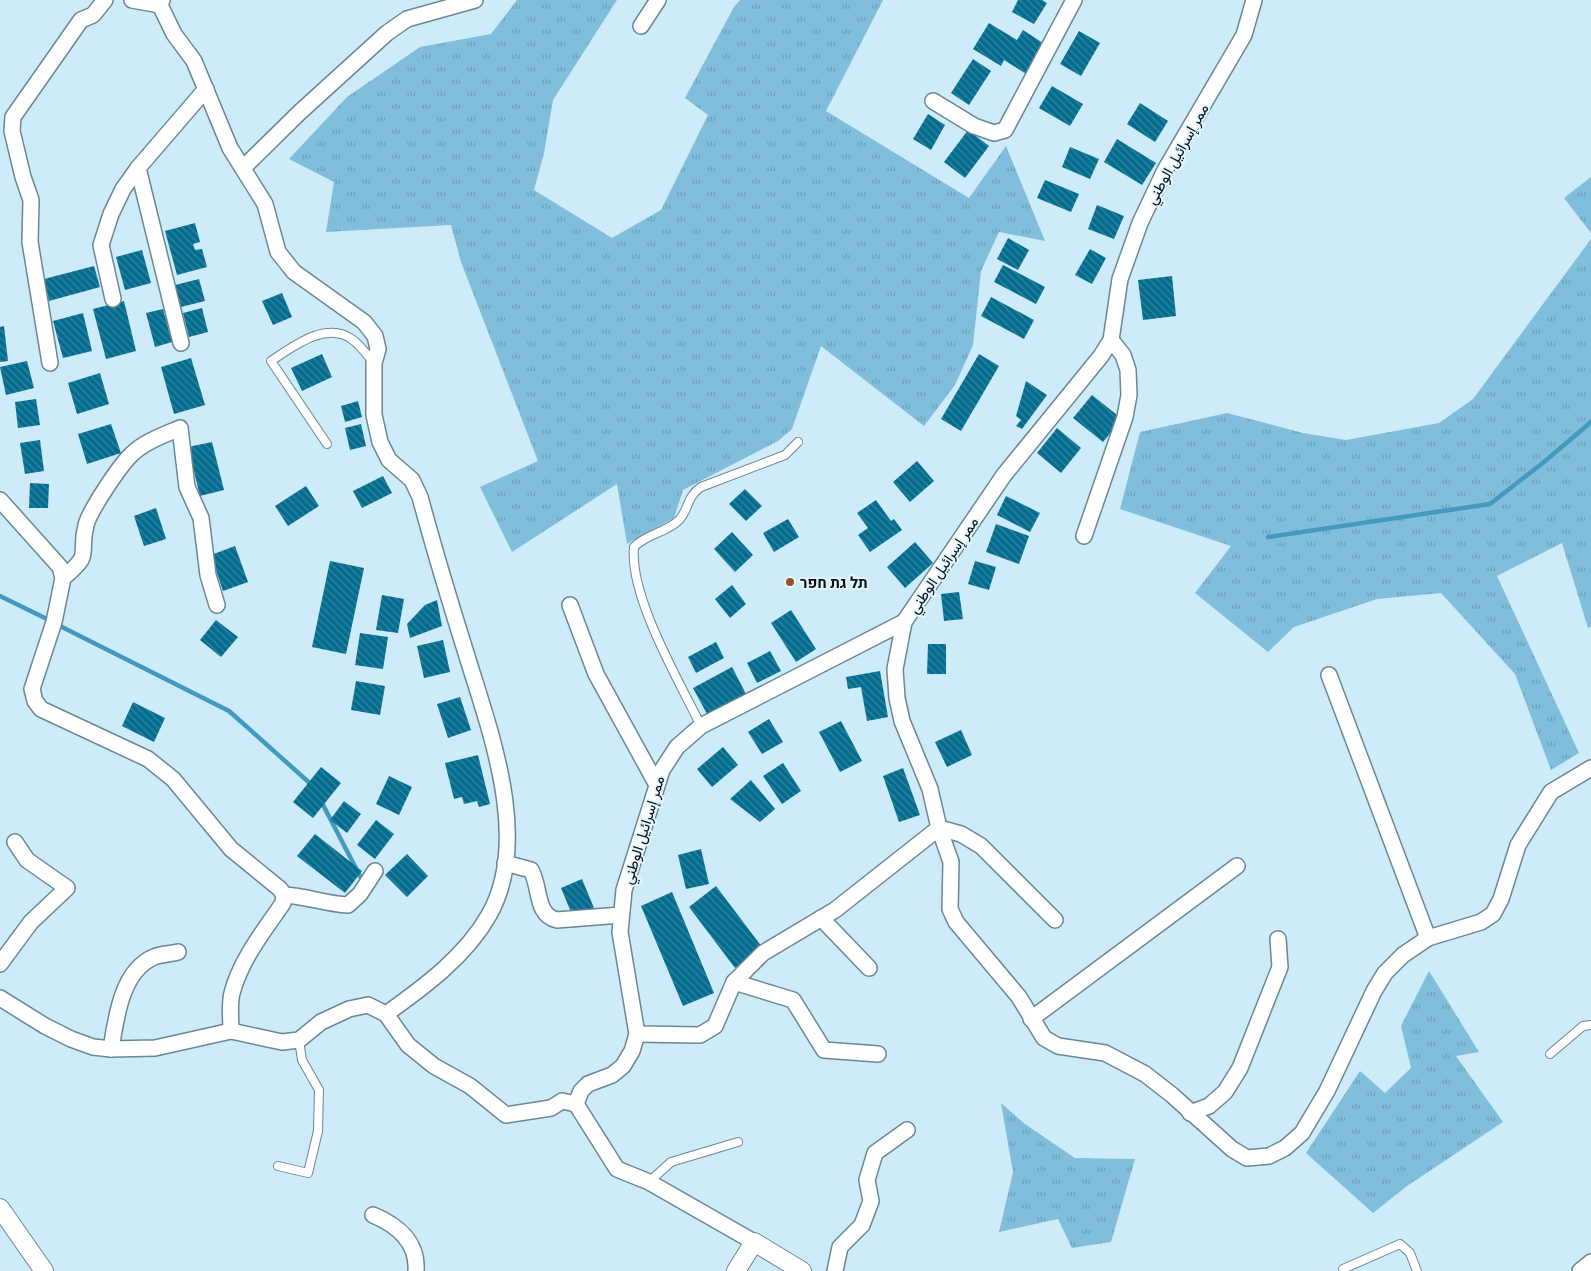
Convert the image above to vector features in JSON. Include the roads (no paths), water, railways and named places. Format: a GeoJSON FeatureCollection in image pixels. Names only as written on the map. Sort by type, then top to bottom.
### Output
{"type":"FeatureCollection","features":[{"type":"Feature","properties":{"kind":"street"},"geometry":{"type":"LineString","coordinates":[[50,363],[30,242],[31,200],[23,177],[12,131],[13,117],[81,20],[93,15],[105,0]]}},
{"type":"Feature","properties":{"kind":"street"},"geometry":{"type":"LineString","coordinates":[[132,0],[161,3],[174,34],[194,61],[230,148],[265,204],[278,252],[294,272],[364,322],[376,336],[378,350],[374,363],[374,415],[380,442],[389,460],[412,480],[420,497],[494,744],[504,789],[506,854],[500,887],[490,914],[468,945],[424,987],[386,1014]]}},
{"type":"Feature","properties":{"kind":"street"},"geometry":{"type":"LineString","coordinates":[[243,168],[300,112],[387,33],[407,19],[475,0]]}},
{"type":"Feature","properties":{"kind":"street"},"geometry":{"type":"LineString","coordinates":[[640,26],[658,0]]}},
{"type":"Feature","properties":{"kind":"street"},"geometry":{"type":"LineString","coordinates":[[933,101],[974,126],[994,133],[1005,130],[1074,0]]}},
{"type":"Feature","properties":{"kind":"street","name":"ممر إسرائيل الوطني"},"geometry":{"type":"LineString","coordinates":[[637,1034],[620,932],[621,915],[624,890],[662,770],[677,747],[701,726],[904,622],[1004,475],[1101,356],[1110,340],[1120,279],[1140,223],[1165,170],[1244,35],[1254,0]]}},
{"type":"Feature","properties":{"kind":"street"},"geometry":{"type":"LineString","coordinates":[[113,299],[102,245],[111,214],[123,189],[138,168],[206,89]]}},
{"type":"Feature","properties":{"kind":"street"},"geometry":{"type":"LineString","coordinates":[[138,168],[181,343]]}},
{"type":"Feature","properties":{"kind":"street"},"geometry":{"type":"LineString","coordinates":[[1084,536],[1125,417],[1129,395],[1128,370],[1123,355],[1110,340]]}},
{"type":"Feature","properties":{"kind":"street"},"geometry":{"type":"LineString","coordinates":[[63,578],[80,564],[85,554],[86,525],[92,512],[132,454],[147,444],[180,428],[187,487],[201,518],[208,575],[217,605]]}},
{"type":"Feature","properties":{"kind":"street"},"geometry":{"type":"LineString","coordinates":[[0,500],[60,567],[63,578],[54,622],[32,688],[35,702],[41,709],[148,759],[164,770],[231,849],[280,889],[284,895],[283,902],[249,953],[238,975],[232,995],[230,1031]]}},
{"type":"Feature","properties":{"kind":"street"},"geometry":{"type":"LineString","coordinates":[[570,605],[596,674],[657,785]]}},
{"type":"Feature","properties":{"kind":"street"},"geometry":{"type":"LineString","coordinates":[[904,622],[895,668],[897,698],[902,721],[930,789],[939,828],[951,862],[950,909],[956,922],[1019,997],[1044,1038],[1058,1046],[1105,1053],[1145,1074],[1172,1095],[1232,1149],[1247,1158],[1269,1156],[1286,1148],[1302,1133],[1327,1091],[1374,991],[1385,973],[1403,955],[1428,938],[1475,924],[1493,914],[1501,900],[1518,845],[1551,792],[1591,768]]}},
{"type":"Feature","properties":{"kind":"street"},"geometry":{"type":"LineString","coordinates":[[1329,675],[1428,938]]}},
{"type":"Feature","properties":{"kind":"street"},"geometry":{"type":"LineString","coordinates":[[576,1104],[580,1092],[588,1084],[612,1075],[623,1066],[632,1051],[637,1034],[700,1035],[715,1026],[734,982],[763,953],[835,910],[939,828]]}},
{"type":"Feature","properties":{"kind":"street"},"geometry":{"type":"LineString","coordinates":[[939,828],[961,834],[981,846],[1055,920]]}},
{"type":"Feature","properties":{"kind":"street"},"geometry":{"type":"LineString","coordinates":[[0,964],[31,922],[67,888],[27,860],[14,842]]}},
{"type":"Feature","properties":{"kind":"street"},"geometry":{"type":"LineString","coordinates":[[505,863],[531,870],[536,880],[542,911],[548,918],[557,920],[621,915]]}},
{"type":"Feature","properties":{"kind":"street"},"geometry":{"type":"LineString","coordinates":[[1031,1019],[1237,866]]}},
{"type":"Feature","properties":{"kind":"street"},"geometry":{"type":"LineString","coordinates":[[284,895],[302,896],[333,904],[348,905],[360,894],[374,872]]}},
{"type":"Feature","properties":{"kind":"street"},"geometry":{"type":"LineString","coordinates":[[821,918],[869,968]]}},
{"type":"Feature","properties":{"kind":"street"},"geometry":{"type":"LineString","coordinates":[[1190,1113],[1209,1106],[1225,1092],[1240,1068],[1280,967],[1278,939]]}},
{"type":"Feature","properties":{"kind":"street"},"geometry":{"type":"LineString","coordinates":[[111,1050],[125,992],[135,971],[154,957],[178,952]]}},
{"type":"Feature","properties":{"kind":"street"},"geometry":{"type":"LineString","coordinates":[[734,982],[793,1000],[824,1050],[878,1054]]}},
{"type":"Feature","properties":{"kind":"street"},"geometry":{"type":"LineString","coordinates":[[0,998],[45,1026],[71,1039],[93,1047],[111,1050],[155,1048],[230,1031],[282,1042],[299,1040],[321,1022],[349,1009],[368,1005],[386,1014],[408,1045],[434,1066],[470,1086],[506,1115],[551,1108],[562,1101],[576,1104],[617,1169],[649,1182],[802,1271]]}},
{"type":"Feature","properties":{"kind":"street"},"geometry":{"type":"LineString","coordinates":[[835,1271],[840,1247],[862,1224],[871,1201],[867,1180],[875,1152],[907,1130]]}},
{"type":"Feature","properties":{"kind":"street"},"geometry":{"type":"LineString","coordinates":[[0,1208],[44,1271]]}},
{"type":"Feature","properties":{"kind":"street"},"geometry":{"type":"LineString","coordinates":[[373,1215],[391,1222],[404,1234],[413,1250],[416,1271]]}},
{"type":"Feature","properties":{"kind":"street"},"geometry":{"type":"LineString","coordinates":[[736,1271],[754,1242]]}},
{"type":"Feature","properties":{"kind":"street"},"geometry":{"type":"LineString","coordinates":[[1580,1271],[1591,1262]]}},
{"type":"Feature","properties":{"kind":"lane"},"geometry":{"type":"LineString","coordinates":[[327,444],[271,361],[292,348],[329,331],[341,333],[353,340],[374,363]]}},
{"type":"Feature","properties":{"kind":"lane"},"geometry":{"type":"LineString","coordinates":[[701,726],[655,633],[641,596],[634,547],[641,540],[676,523],[682,517],[692,493],[701,487],[785,455],[798,442]]}},
{"type":"Feature","properties":{"kind":"lane"},"geometry":{"type":"LineString","coordinates":[[1550,1054],[1583,1026],[1591,1025]]}},
{"type":"Feature","properties":{"kind":"lane"},"geometry":{"type":"LineString","coordinates":[[278,1166],[308,1173],[315,1148],[320,1105],[319,1090],[302,1060],[299,1040]]}},
{"type":"Feature","properties":{"kind":"lane"},"geometry":{"type":"LineString","coordinates":[[649,1182],[671,1162],[738,1142]]}},
{"type":"Feature","properties":{"kind":"lane"},"geometry":{"type":"LineString","coordinates":[[1343,1269],[1400,1244],[1410,1253],[1418,1271]]}},
{"type":"Feature","properties":{"kind":"waterway"},"geometry":{"type":"LineString","coordinates":[[1268,537],[1490,504],[1591,422]]}},
{"type":"Feature","properties":{"kind":"waterway"},"geometry":{"type":"LineString","coordinates":[[0,596],[47,619]]}},
{"type":"Feature","properties":{"kind":"waterway"},"geometry":{"type":"LineString","coordinates":[[60,626],[229,711],[313,786]]}},
{"type":"Feature","properties":{"kind":"waterway"},"geometry":{"type":"LineString","coordinates":[[321,801],[361,878]]}},
{"type":"Feature","properties":{"kind":"place","name":"תל גת חפר"},"geometry":{"type":"Point","coordinates":[790,582]}}]}
